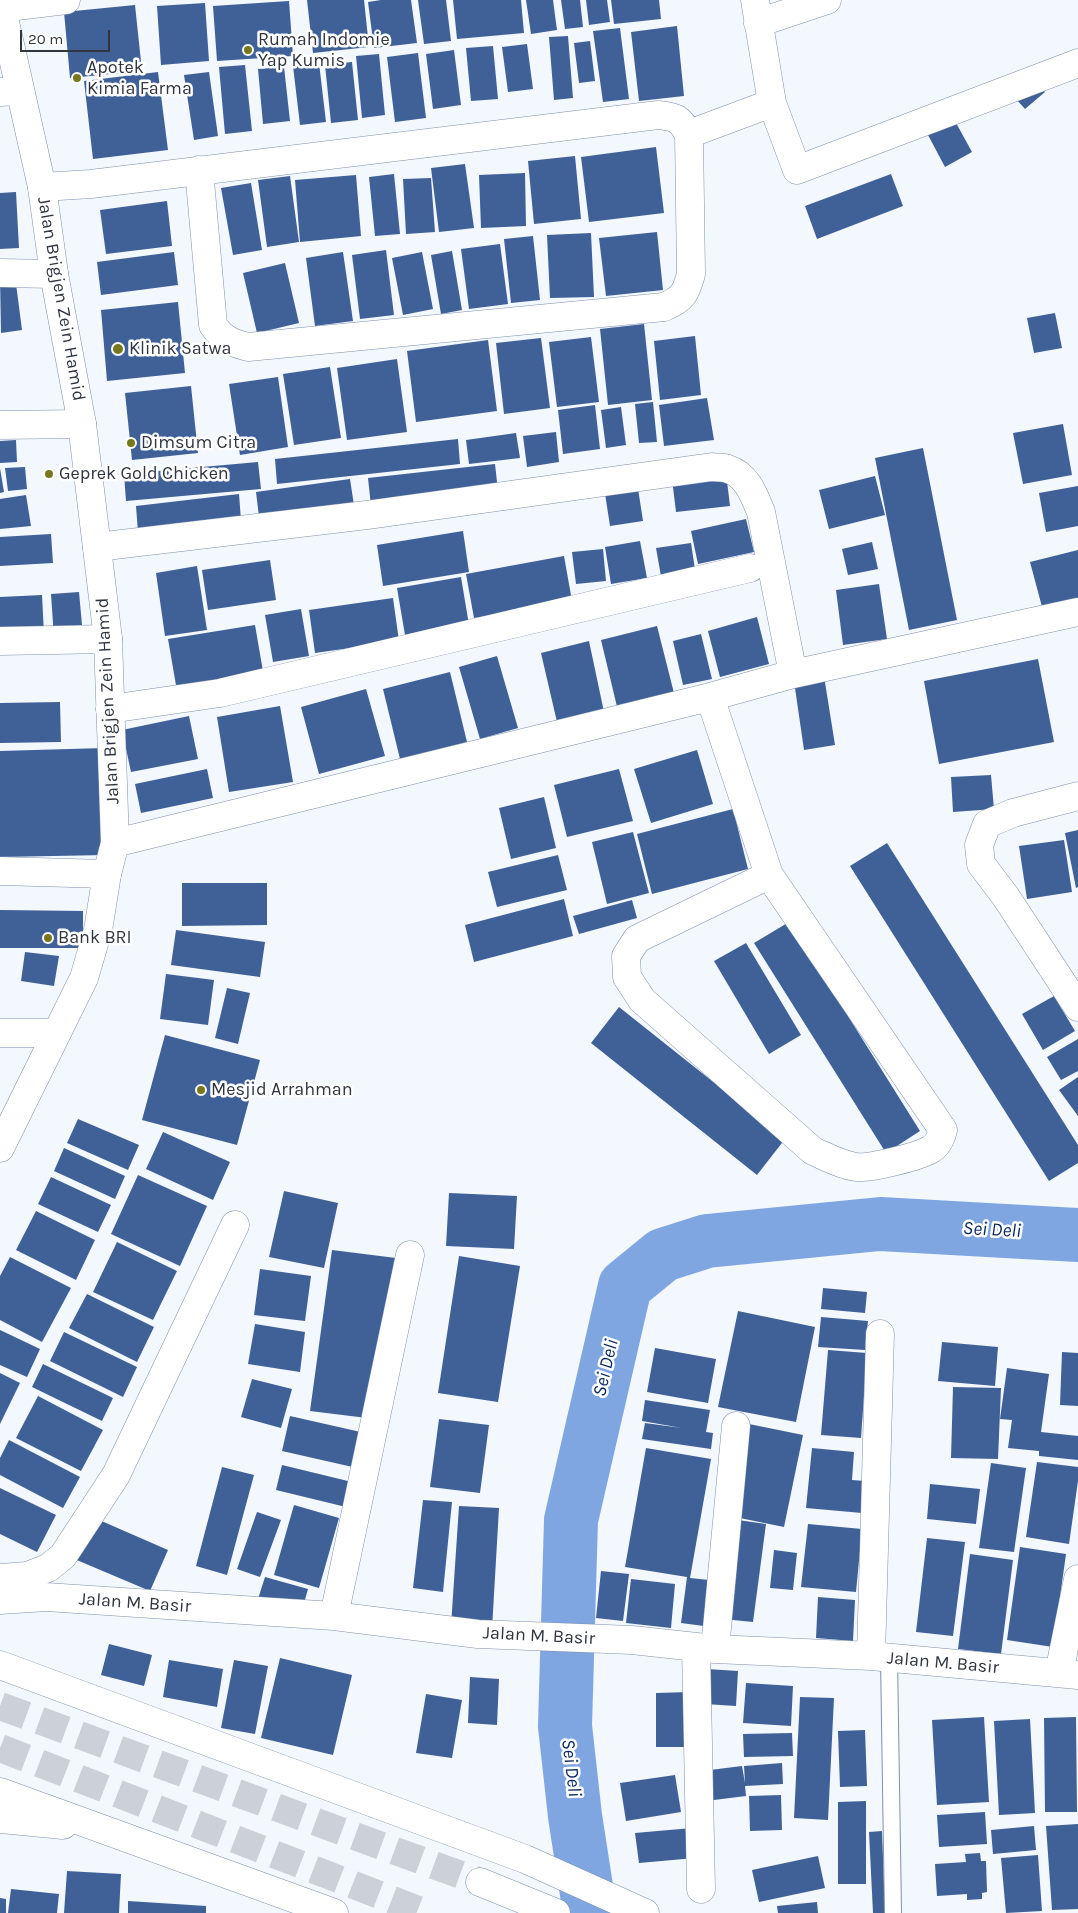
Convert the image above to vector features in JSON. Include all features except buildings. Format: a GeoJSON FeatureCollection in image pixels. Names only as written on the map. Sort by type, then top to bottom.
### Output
{"type":"FeatureCollection","features":[{"type":"Feature","properties":{"kind":"main road"},"geometry":{"type":"LineString","coordinates":[[0,5],[66,0]]}},
{"type":"Feature","properties":{"kind":"main road"},"geometry":{"type":"LineString","coordinates":[[827,0],[756,11],[772,103],[797,170],[1078,64]]}},
{"type":"Feature","properties":{"kind":"main road","name":"Jalan Brigjen Zein Hamid"},"geometry":{"type":"LineString","coordinates":[[0,5],[10,91],[42,187],[54,274],[82,424],[108,639],[115,843],[107,874],[98,930],[84,978],[0,1148]]}},
{"type":"Feature","properties":{"kind":"main road"},"geometry":{"type":"LineString","coordinates":[[689,134],[772,103]]}},
{"type":"Feature","properties":{"kind":"main road"},"geometry":{"type":"LineString","coordinates":[[42,187],[91,184],[199,170],[658,115],[674,117],[681,122],[689,134],[691,274],[687,289],[678,301],[664,307],[248,347],[233,344],[219,335],[213,325],[199,170]]}},
{"type":"Feature","properties":{"kind":"main road"},"geometry":{"type":"LineString","coordinates":[[0,273],[54,274]]}},
{"type":"Feature","properties":{"kind":"main road"},"geometry":{"type":"LineString","coordinates":[[0,425],[82,424]]}},
{"type":"Feature","properties":{"kind":"main road"},"geometry":{"type":"LineString","coordinates":[[97,547],[366,515],[712,467],[728,469],[742,477],[748,484],[761,512],[794,674]]}},
{"type":"Feature","properties":{"kind":"main road"},"geometry":{"type":"LineString","coordinates":[[110,709],[220,693],[750,568]]}},
{"type":"Feature","properties":{"kind":"main road"},"geometry":{"type":"LineString","coordinates":[[115,843],[794,674],[1078,612]]}},
{"type":"Feature","properties":{"kind":"main road"},"geometry":{"type":"LineString","coordinates":[[0,641],[108,639]]}},
{"type":"Feature","properties":{"kind":"main road"},"geometry":{"type":"LineString","coordinates":[[710,696],[769,875],[943,1130],[940,1140],[931,1150],[878,1166],[857,1167],[813,1151],[642,1000],[627,976],[626,956],[637,939],[769,875]]}},
{"type":"Feature","properties":{"kind":"main road"},"geometry":{"type":"LineString","coordinates":[[1078,796],[1013,813],[987,824],[979,845],[981,864],[1006,897],[1078,1007]]}},
{"type":"Feature","properties":{"kind":"main road"},"geometry":{"type":"LineString","coordinates":[[0,871],[107,874]]}},
{"type":"Feature","properties":{"kind":"main road"},"geometry":{"type":"LineString","coordinates":[[0,1033],[55,1034]]}},
{"type":"Feature","properties":{"kind":"main road"},"geometry":{"type":"LineString","coordinates":[[0,1578],[27,1576],[48,1568],[63,1556],[116,1475],[235,1225]]}},
{"type":"Feature","properties":{"kind":"main road"},"geometry":{"type":"LineString","coordinates":[[334,1616],[410,1255]]}},
{"type":"Feature","properties":{"kind":"main road"},"geometry":{"type":"LineString","coordinates":[[880,1334],[880,1657]]}},
{"type":"Feature","properties":{"kind":"main road"},"geometry":{"type":"LineString","coordinates":[[700,1888],[705,1648],[736,1426]]}},
{"type":"Feature","properties":{"kind":"main road"},"geometry":{"type":"LineString","coordinates":[[1068,1674],[1078,1579]]}},
{"type":"Feature","properties":{"kind":"main road","name":"Jalan M. Basir"},"geometry":{"type":"LineString","coordinates":[[0,1600],[46,1597],[334,1616],[478,1634],[632,1640],[705,1648],[880,1657],[1068,1674]]}},
{"type":"Feature","properties":{"kind":"main road"},"geometry":{"type":"LineString","coordinates":[[0,1657],[29,1674]]}},
{"type":"Feature","properties":{"kind":"main road"},"geometry":{"type":"LineString","coordinates":[[0,1665],[29,1674],[525,1859],[645,1913]]}},
{"type":"Feature","properties":{"kind":"main road"},"geometry":{"type":"LineString","coordinates":[[0,1792],[334,1913]]}},
{"type":"Feature","properties":{"kind":"main road"},"geometry":{"type":"LineString","coordinates":[[0,1819],[114,1832]]}},
{"type":"Feature","properties":{"kind":"main road"},"geometry":{"type":"LineString","coordinates":[[480,1882],[544,1908]]}},
{"type":"Feature","properties":{"kind":"lane"},"geometry":{"type":"LineString","coordinates":[[880,1657],[893,1913]]}},
{"type":"Feature","properties":{"kind":"waterway","name":"Sei Deli"},"geometry":{"type":"LineString","coordinates":[[590,1913],[575,1816],[565,1726],[571,1520],[625,1286],[663,1255],[707,1241],[880,1224],[1078,1235]]}},
{"type":"Feature","properties":{"kind":"tunnel"},"geometry":{"type":"LineString","coordinates":[[0,1706],[480,1882]]}},
{"type":"Feature","properties":{"kind":"tunnel"},"geometry":{"type":"LineString","coordinates":[[0,1748],[426,1913]]}},
{"type":"Feature","properties":{"kind":"place","name":"Rumah Indomie Yap Kumis"},"geometry":{"type":"Point","coordinates":[248,50]}},
{"type":"Feature","properties":{"kind":"place","name":"Apotek Kimia Farma"},"geometry":{"type":"Point","coordinates":[77,78]}},
{"type":"Feature","properties":{"kind":"place","name":"Klinik Satwa"},"geometry":{"type":"Point","coordinates":[118,349]}},
{"type":"Feature","properties":{"kind":"place","name":"Dimsum Citra"},"geometry":{"type":"Point","coordinates":[131,443]}},
{"type":"Feature","properties":{"kind":"place","name":"Geprek Gold Chicken"},"geometry":{"type":"Point","coordinates":[49,474]}},
{"type":"Feature","properties":{"kind":"place","name":"Bank BRI"},"geometry":{"type":"Point","coordinates":[48,938]}},
{"type":"Feature","properties":{"kind":"place","name":"Mesjid Arrahman"},"geometry":{"type":"Point","coordinates":[201,1090]}}]}
